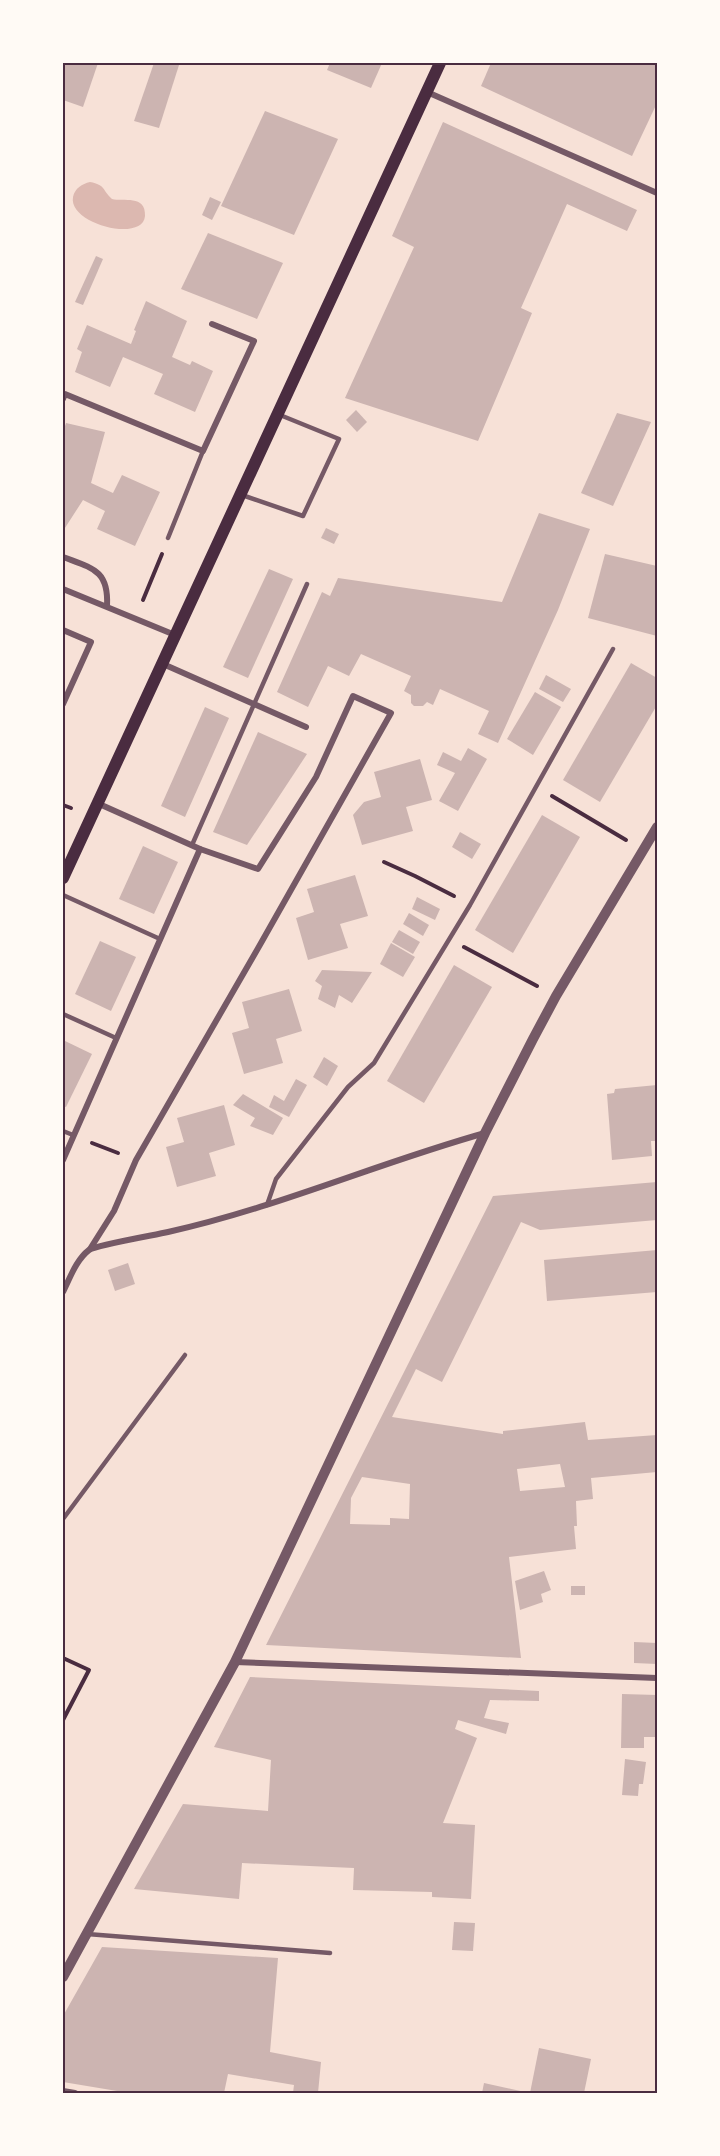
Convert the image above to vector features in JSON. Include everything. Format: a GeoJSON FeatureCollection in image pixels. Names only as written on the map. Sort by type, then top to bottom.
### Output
{"type":"FeatureCollection","features":[{"type":"Feature","properties":{"kind":"main road"},"geometry":{"type":"LineString","coordinates":[[63,878],[440,63]]}},
{"type":"Feature","properties":{"kind":"street"},"geometry":{"type":"LineString","coordinates":[[427,92],[657,192]]}},
{"type":"Feature","properties":{"kind":"street"},"geometry":{"type":"LineString","coordinates":[[63,399],[65,394],[203,451],[254,341],[212,324]]}},
{"type":"Feature","properties":{"kind":"street"},"geometry":{"type":"LineString","coordinates":[[63,557],[91,568],[102,577],[108,591],[107,606]]}},
{"type":"Feature","properties":{"kind":"street"},"geometry":{"type":"LineString","coordinates":[[63,589],[176,636]]}},
{"type":"Feature","properties":{"kind":"street"},"geometry":{"type":"LineString","coordinates":[[63,630],[91,642],[63,704]]}},
{"type":"Feature","properties":{"kind":"street"},"geometry":{"type":"LineString","coordinates":[[162,664],[306,727]]}},
{"type":"Feature","properties":{"kind":"street"},"geometry":{"type":"LineString","coordinates":[[63,1292],[76,1265],[90,1249],[114,1211],[136,1160],[391,713],[354,696],[316,777],[258,869],[200,849],[97,803]]}},
{"type":"Feature","properties":{"kind":"street"},"geometry":{"type":"LineString","coordinates":[[63,1977],[235,1662],[485,1133],[556,996],[657,827]]}},
{"type":"Feature","properties":{"kind":"street"},"geometry":{"type":"LineString","coordinates":[[63,1160],[200,849]]}},
{"type":"Feature","properties":{"kind":"street"},"geometry":{"type":"LineString","coordinates":[[90,1249],[170,1232],[267,1205],[431,1148],[485,1133]]}},
{"type":"Feature","properties":{"kind":"street"},"geometry":{"type":"LineString","coordinates":[[235,1662],[657,1678]]}},
{"type":"Feature","properties":{"kind":"street"},"geometry":{"type":"LineString","coordinates":[[63,2091],[75,2093]]}},
{"type":"Feature","properties":{"kind":"lane"},"geometry":{"type":"LineString","coordinates":[[240,494],[303,516],[339,439],[277,414]]}},
{"type":"Feature","properties":{"kind":"lane"},"geometry":{"type":"LineString","coordinates":[[168,538],[203,451]]}},
{"type":"Feature","properties":{"kind":"lane"},"geometry":{"type":"LineString","coordinates":[[192,845],[307,584]]}},
{"type":"Feature","properties":{"kind":"lane"},"geometry":{"type":"LineString","coordinates":[[267,1205],[276,1179],[348,1087],[374,1063],[470,905],[613,650]]}},
{"type":"Feature","properties":{"kind":"lane"},"geometry":{"type":"LineString","coordinates":[[63,895],[160,939]]}},
{"type":"Feature","properties":{"kind":"lane"},"geometry":{"type":"LineString","coordinates":[[63,1014],[116,1038]]}},
{"type":"Feature","properties":{"kind":"lane"},"geometry":{"type":"LineString","coordinates":[[63,1131],[73,1136]]}},
{"type":"Feature","properties":{"kind":"lane"},"geometry":{"type":"LineString","coordinates":[[63,1519],[185,1355]]}},
{"type":"Feature","properties":{"kind":"lane"},"geometry":{"type":"LineString","coordinates":[[87,1934],[330,1953]]}},
{"type":"Feature","properties":{"kind":"path"},"geometry":{"type":"LineString","coordinates":[[136,618],[168,538]]}},
{"type":"Feature","properties":{"kind":"path"},"geometry":{"type":"LineString","coordinates":[[536,787],[643,851]]}},
{"type":"Feature","properties":{"kind":"path"},"geometry":{"type":"LineString","coordinates":[[384,862],[470,905]]}},
{"type":"Feature","properties":{"kind":"path"},"geometry":{"type":"LineString","coordinates":[[449,938],[556,996]]}},
{"type":"Feature","properties":{"kind":"path"},"geometry":{"type":"LineString","coordinates":[[73,1136],[136,1160]]}},
{"type":"Feature","properties":{"kind":"path"},"geometry":{"type":"LineString","coordinates":[[63,1658],[89,1670],[63,1720]]}},
{"type":"Feature","properties":{"kind":"shaded area"},"geometry":{"type":"Polygon","coordinates":[[[90,182],[101,186],[112,199],[133,200],[142,204],[145,216],[141,224],[132,228],[106,227],[82,215],[75,207],[73,197],[79,187],[90,182]]]}},
{"type":"Feature","properties":{"kind":"building"},"geometry":{"type":"Polygon","coordinates":[[[63,63],[98,63],[83,107],[63,100],[63,63]]]}},
{"type":"Feature","properties":{"kind":"building"},"geometry":{"type":"Polygon","coordinates":[[[154,63],[179,65],[159,128],[134,121],[154,63]]]}},
{"type":"Feature","properties":{"kind":"building"},"geometry":{"type":"Polygon","coordinates":[[[330,63],[382,63],[371,88],[327,70],[330,63]]]}},
{"type":"Feature","properties":{"kind":"building"},"geometry":{"type":"Polygon","coordinates":[[[491,63],[657,63],[657,103],[632,156],[481,86],[491,63]]]}},
{"type":"Feature","properties":{"kind":"building"},"geometry":{"type":"Polygon","coordinates":[[[265,111],[338,139],[294,235],[221,206],[265,111]]]}},
{"type":"Feature","properties":{"kind":"building"},"geometry":{"type":"Polygon","coordinates":[[[443,122],[637,210],[627,231],[567,204],[521,308],[532,313],[478,441],[345,398],[414,247],[392,236],[443,122]]]}},
{"type":"Feature","properties":{"kind":"building"},"geometry":{"type":"Polygon","coordinates":[[[210,197],[221,202],[212,220],[202,215],[210,197]]]}},
{"type":"Feature","properties":{"kind":"building"},"geometry":{"type":"Polygon","coordinates":[[[208,233],[283,263],[257,319],[181,289],[208,233]]]}},
{"type":"Feature","properties":{"kind":"building"},"geometry":{"type":"Polygon","coordinates":[[[96,256],[103,259],[83,305],[75,302],[96,256]]]}},
{"type":"Feature","properties":{"kind":"building"},"geometry":{"type":"Polygon","coordinates":[[[146,301],[187,321],[172,357],[190,365],[192,361],[213,371],[195,412],[154,394],[163,374],[123,357],[110,387],[75,372],[82,352],[77,349],[87,325],[131,344],[146,301]]]}},
{"type":"Feature","properties":{"kind":"building"},"geometry":{"type":"Polygon","coordinates":[[[356,410],[367,422],[357,432],[346,420],[356,410]]]}},
{"type":"Feature","properties":{"kind":"building"},"geometry":{"type":"Polygon","coordinates":[[[617,413],[651,422],[613,506],[581,493],[617,413]]]}},
{"type":"Feature","properties":{"kind":"building"},"geometry":{"type":"Polygon","coordinates":[[[66,423],[105,432],[91,483],[113,493],[122,475],[160,492],[135,546],[97,529],[105,511],[83,500],[63,531],[63,432],[66,423]]]}},
{"type":"Feature","properties":{"kind":"building"},"geometry":{"type":"Polygon","coordinates":[[[539,513],[590,529],[558,610],[498,743],[478,734],[489,711],[440,689],[433,705],[427,702],[423,706],[414,706],[411,703],[411,695],[404,691],[411,676],[361,654],[349,676],[328,666],[308,707],[277,692],[322,592],[330,596],[338,578],[502,602],[539,513]]]}},
{"type":"Feature","properties":{"kind":"building"},"geometry":{"type":"Polygon","coordinates":[[[326,528],[339,534],[334,544],[321,538],[326,528]]]}},
{"type":"Feature","properties":{"kind":"building"},"geometry":{"type":"Polygon","coordinates":[[[605,554],[657,566],[657,636],[588,618],[605,554]]]}},
{"type":"Feature","properties":{"kind":"building"},"geometry":{"type":"Polygon","coordinates":[[[269,569],[293,579],[248,678],[223,667],[269,569]]]}},
{"type":"Feature","properties":{"kind":"building"},"geometry":{"type":"Polygon","coordinates":[[[631,663],[657,678],[657,705],[600,802],[563,780],[631,663]]]}},
{"type":"Feature","properties":{"kind":"building"},"geometry":{"type":"Polygon","coordinates":[[[546,675],[571,689],[563,702],[539,689],[546,675]]]}},
{"type":"Feature","properties":{"kind":"building"},"geometry":{"type":"Polygon","coordinates":[[[535,692],[561,707],[533,755],[507,739],[535,692]]]}},
{"type":"Feature","properties":{"kind":"building"},"geometry":{"type":"Polygon","coordinates":[[[205,707],[229,718],[185,817],[161,806],[205,707]]]}},
{"type":"Feature","properties":{"kind":"building"},"geometry":{"type":"Polygon","coordinates":[[[258,732],[307,754],[247,845],[213,832],[258,732]]]}},
{"type":"Feature","properties":{"kind":"building"},"geometry":{"type":"Polygon","coordinates":[[[468,748],[487,759],[458,811],[439,801],[455,773],[437,765],[443,752],[461,761],[468,748]]]}},
{"type":"Feature","properties":{"kind":"building"},"geometry":{"type":"Polygon","coordinates":[[[420,759],[432,800],[406,807],[413,831],[362,845],[353,815],[364,802],[381,797],[374,772],[420,759]]]}},
{"type":"Feature","properties":{"kind":"building"},"geometry":{"type":"Polygon","coordinates":[[[542,815],[580,837],[513,953],[475,930],[542,815]]]}},
{"type":"Feature","properties":{"kind":"building"},"geometry":{"type":"Polygon","coordinates":[[[460,832],[481,844],[472,859],[452,847],[460,832]]]}},
{"type":"Feature","properties":{"kind":"building"},"geometry":{"type":"Polygon","coordinates":[[[143,846],[178,862],[154,914],[119,899],[143,846]]]}},
{"type":"Feature","properties":{"kind":"building"},"geometry":{"type":"Polygon","coordinates":[[[355,875],[368,916],[340,924],[348,948],[308,960],[296,918],[314,912],[307,889],[355,875]]]}},
{"type":"Feature","properties":{"kind":"building"},"geometry":{"type":"Polygon","coordinates":[[[417,897],[440,909],[435,920],[412,909],[417,897]]]}},
{"type":"Feature","properties":{"kind":"building"},"geometry":{"type":"Polygon","coordinates":[[[409,913],[429,925],[423,936],[403,924],[409,913]]]}},
{"type":"Feature","properties":{"kind":"building"},"geometry":{"type":"Polygon","coordinates":[[[399,930],[420,942],[413,954],[392,942],[399,930]]]}},
{"type":"Feature","properties":{"kind":"building"},"geometry":{"type":"Polygon","coordinates":[[[100,941],[136,957],[111,1011],[75,994],[100,941]]]}},
{"type":"Feature","properties":{"kind":"building"},"geometry":{"type":"Polygon","coordinates":[[[391,943],[415,957],[403,977],[380,964],[391,943]]]}},
{"type":"Feature","properties":{"kind":"building"},"geometry":{"type":"Polygon","coordinates":[[[454,965],[492,987],[424,1103],[387,1081],[454,965]]]}},
{"type":"Feature","properties":{"kind":"building"},"geometry":{"type":"Polygon","coordinates":[[[322,970],[372,972],[352,1003],[339,995],[335,1008],[318,999],[322,986],[315,981],[322,970]]]}},
{"type":"Feature","properties":{"kind":"building"},"geometry":{"type":"Polygon","coordinates":[[[289,989],[302,1031],[276,1039],[283,1063],[244,1074],[232,1033],[249,1028],[242,1002],[289,989]]]}},
{"type":"Feature","properties":{"kind":"building"},"geometry":{"type":"Polygon","coordinates":[[[63,1040],[92,1054],[66,1107],[63,1106],[63,1040]]]}},
{"type":"Feature","properties":{"kind":"building"},"geometry":{"type":"Polygon","coordinates":[[[324,1057],[338,1066],[327,1086],[313,1077],[324,1057]]]}},
{"type":"Feature","properties":{"kind":"building"},"geometry":{"type":"Polygon","coordinates":[[[296,1079],[307,1085],[289,1117],[269,1107],[274,1095],[284,1101],[296,1079]]]}},
{"type":"Feature","properties":{"kind":"building"},"geometry":{"type":"Polygon","coordinates":[[[657,1085],[657,1141],[651,1141],[652,1156],[612,1160],[607,1094],[614,1093],[615,1089],[657,1085]]]}},
{"type":"Feature","properties":{"kind":"building"},"geometry":{"type":"Polygon","coordinates":[[[243,1094],[283,1118],[273,1135],[250,1126],[255,1118],[233,1105],[243,1094]]]}},
{"type":"Feature","properties":{"kind":"building"},"geometry":{"type":"Polygon","coordinates":[[[224,1105],[235,1145],[209,1153],[216,1176],[177,1187],[166,1147],[184,1142],[177,1118],[224,1105]]]}},
{"type":"Feature","properties":{"kind":"building"},"geometry":{"type":"Polygon","coordinates":[[[657,1182],[657,1220],[540,1230],[521,1222],[442,1382],[416,1369],[392,1417],[503,1434],[503,1431],[585,1422],[588,1440],[657,1435],[657,1472],[591,1478],[593,1499],[576,1501],[577,1526],[574,1526],[576,1549],[509,1557],[521,1658],[266,1645],[493,1196],[657,1182]],[[560,1464],[517,1469],[520,1491],[565,1487],[560,1464]],[[362,1477],[351,1498],[350,1524],[390,1525],[390,1518],[409,1519],[410,1484],[362,1477]]]}},
{"type":"Feature","properties":{"kind":"building"},"geometry":{"type":"Polygon","coordinates":[[[657,1250],[657,1292],[547,1301],[544,1260],[657,1250]]]}},
{"type":"Feature","properties":{"kind":"building"},"geometry":{"type":"Polygon","coordinates":[[[128,1263],[135,1284],[115,1291],[108,1270],[128,1263]]]}},
{"type":"Feature","properties":{"kind":"building"},"geometry":{"type":"Polygon","coordinates":[[[544,1571],[551,1590],[541,1594],[543,1602],[520,1610],[515,1581],[544,1571]]]}},
{"type":"Feature","properties":{"kind":"building"},"geometry":{"type":"Polygon","coordinates":[[[571,1586],[585,1586],[585,1595],[571,1595],[571,1586]]]}},
{"type":"Feature","properties":{"kind":"building"},"geometry":{"type":"Polygon","coordinates":[[[634,1642],[657,1643],[657,1664],[634,1663],[634,1642]]]}},
{"type":"Feature","properties":{"kind":"building"},"geometry":{"type":"Polygon","coordinates":[[[250,1677],[539,1691],[539,1701],[490,1700],[484,1718],[509,1723],[506,1734],[458,1720],[455,1729],[477,1738],[443,1823],[475,1825],[471,1899],[432,1897],[432,1892],[353,1890],[354,1868],[242,1863],[239,1899],[134,1889],[183,1804],[268,1811],[271,1760],[214,1747],[250,1677]]]}},
{"type":"Feature","properties":{"kind":"building"},"geometry":{"type":"Polygon","coordinates":[[[622,1694],[657,1695],[657,1737],[644,1737],[644,1748],[621,1748],[622,1694]]]}},
{"type":"Feature","properties":{"kind":"building"},"geometry":{"type":"Polygon","coordinates":[[[625,1759],[646,1762],[643,1784],[639,1784],[638,1796],[622,1795],[625,1759]]]}},
{"type":"Feature","properties":{"kind":"building"},"geometry":{"type":"Polygon","coordinates":[[[454,1922],[475,1923],[473,1951],[452,1950],[454,1922]]]}},
{"type":"Feature","properties":{"kind":"building"},"geometry":{"type":"Polygon","coordinates":[[[102,1947],[278,1958],[270,2052],[321,2062],[318,2093],[293,2093],[294,2085],[228,2074],[224,2093],[129,2093],[63,2082],[63,2016],[102,1947]]]}},
{"type":"Feature","properties":{"kind":"building"},"geometry":{"type":"Polygon","coordinates":[[[539,2048],[591,2059],[584,2093],[530,2093],[539,2048]]]}},
{"type":"Feature","properties":{"kind":"building"},"geometry":{"type":"Polygon","coordinates":[[[484,2083],[525,2092],[525,2093],[482,2093],[484,2083]]]}}]}
